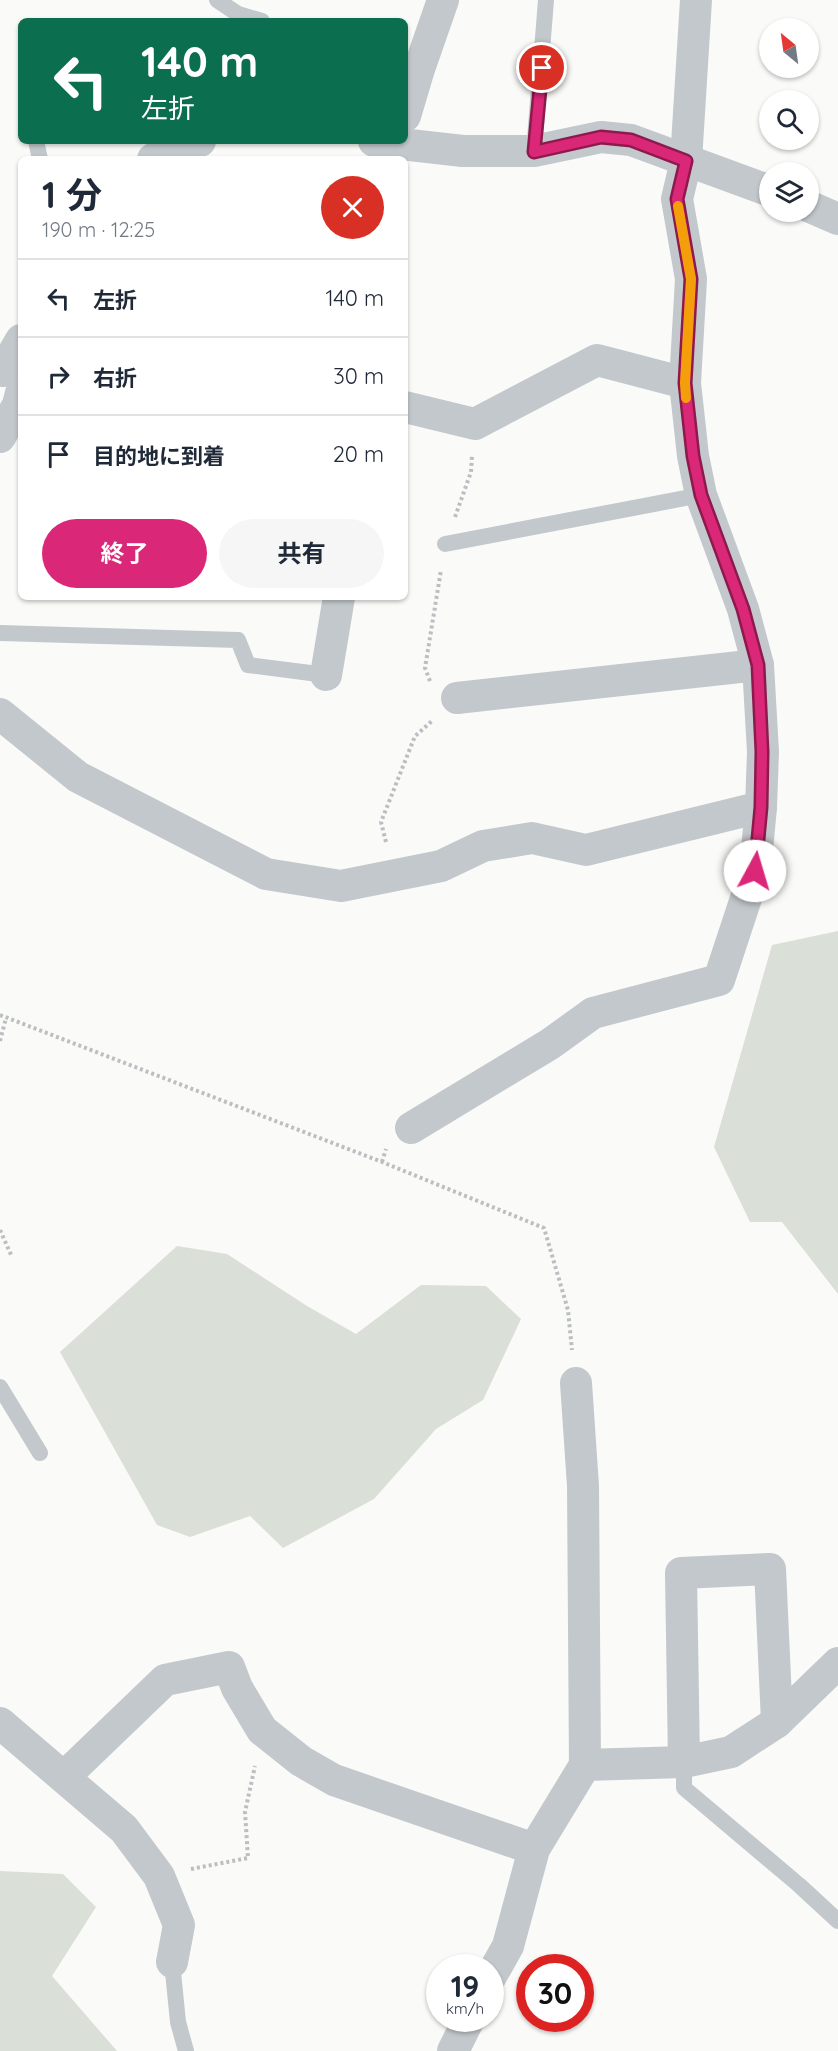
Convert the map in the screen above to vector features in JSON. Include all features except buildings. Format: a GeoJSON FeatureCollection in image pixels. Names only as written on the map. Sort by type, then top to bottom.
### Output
{"type":"FeatureCollection","features":[{"type":"Feature","properties":{"kind":"street"},"geometry":{"type":"LineString","coordinates":[[412,67],[443,0]]}},
{"type":"Feature","properties":{"kind":"street"},"geometry":{"type":"LineString","coordinates":[[411,1128],[550,1044],[593,1013],[719,980],[755,871],[761,807],[762,752],[758,665],[743,609],[701,495],[693,456],[685,383],[691,279],[677,199],[686,161],[696,0]]}},
{"type":"Feature","properties":{"kind":"street"},"geometry":{"type":"LineString","coordinates":[[408,138],[463,151],[534,152],[601,137],[631,140],[759,187]]}},
{"type":"Feature","properties":{"kind":"street"},"geometry":{"type":"LineString","coordinates":[[158,156],[174,145],[180,144]]}},
{"type":"Feature","properties":{"kind":"street"},"geometry":{"type":"LineString","coordinates":[[819,211],[838,219]]}},
{"type":"Feature","properties":{"kind":"street"},"geometry":{"type":"LineString","coordinates":[[408,408],[475,424],[597,360],[685,383]]}},
{"type":"Feature","properties":{"kind":"street"},"geometry":{"type":"LineString","coordinates":[[0,437],[18,405],[15,366]]}},
{"type":"Feature","properties":{"kind":"street"},"geometry":{"type":"LineString","coordinates":[[326,675],[338,600]]}},
{"type":"Feature","properties":{"kind":"street"},"geometry":{"type":"LineString","coordinates":[[457,698],[758,665]]}},
{"type":"Feature","properties":{"kind":"street"},"geometry":{"type":"LineString","coordinates":[[0,714],[78,777],[266,874],[341,886],[441,866],[483,846],[532,838],[586,850],[761,807]]}},
{"type":"Feature","properties":{"kind":"street"},"geometry":{"type":"LineString","coordinates":[[504,1954],[508,1946],[534,1849],[585,1765],[583,1486],[576,1383]]}},
{"type":"Feature","properties":{"kind":"street"},"geometry":{"type":"LineString","coordinates":[[684,1762],[681,1573],[770,1569],[777,1722]]}},
{"type":"Feature","properties":{"kind":"street"},"geometry":{"type":"LineString","coordinates":[[585,1765],[684,1762],[730,1752],[777,1722],[838,1663]]}},
{"type":"Feature","properties":{"kind":"street"},"geometry":{"type":"LineString","coordinates":[[64,1777],[165,1680],[229,1667],[237,1688],[262,1730],[301,1761],[334,1780],[534,1849]]}},
{"type":"Feature","properties":{"kind":"street"},"geometry":{"type":"LineString","coordinates":[[0,1723],[124,1829],[159,1876],[179,1924],[172,1962]]}},
{"type":"Feature","properties":{"kind":"street"},"geometry":{"type":"LineString","coordinates":[[453,2051],[462,2032]]}},
{"type":"Feature","properties":{"kind":"lane"},"geometry":{"type":"LineString","coordinates":[[217,0],[238,14],[252,18]]}},
{"type":"Feature","properties":{"kind":"lane"},"geometry":{"type":"LineString","coordinates":[[534,152],[546,0]]}},
{"type":"Feature","properties":{"kind":"lane"},"geometry":{"type":"LineString","coordinates":[[446,544],[701,495]]}},
{"type":"Feature","properties":{"kind":"lane"},"geometry":{"type":"LineString","coordinates":[[0,633],[238,640],[248,664],[326,675]]}},
{"type":"Feature","properties":{"kind":"lane"},"geometry":{"type":"LineString","coordinates":[[0,1387],[40,1453]]}},
{"type":"Feature","properties":{"kind":"lane"},"geometry":{"type":"LineString","coordinates":[[684,1762],[684,1788],[838,1921]]}},
{"type":"Feature","properties":{"kind":"lane"},"geometry":{"type":"LineString","coordinates":[[172,1962],[178,2022],[186,2051]]}},
{"type":"Feature","properties":{"kind":"path"},"geometry":{"type":"LineString","coordinates":[[393,876],[381,822],[415,736],[457,698]]}},
{"type":"Feature","properties":{"kind":"path"},"geometry":{"type":"LineString","coordinates":[[0,1015],[382,1162],[544,1228],[568,1310],[576,1383]]}},
{"type":"Feature","properties":{"kind":"path"},"geometry":{"type":"LineString","coordinates":[[0,1041],[6,1018]]}},
{"type":"Feature","properties":{"kind":"path"},"geometry":{"type":"LineString","coordinates":[[0,1230],[12,1257]]}},
{"type":"Feature","properties":{"kind":"path"},"geometry":{"type":"LineString","coordinates":[[159,1876],[248,1858],[245,1812],[262,1730]]}},
{"type":"Feature","properties":{"kind":"shaded area"},"geometry":{"type":"Polygon","coordinates":[[[838,931],[838,1294],[782,1222],[750,1222],[714,1147],[772,945],[838,931]]]}},
{"type":"Feature","properties":{"kind":"shaded area"},"geometry":{"type":"Polygon","coordinates":[[[177,1246],[227,1254],[307,1306],[356,1334],[421,1285],[486,1286],[521,1319],[483,1400],[436,1429],[374,1499],[283,1548],[250,1516],[190,1537],[157,1525],[60,1352],[177,1246]]]}},
{"type":"Feature","properties":{"kind":"shaded area"},"geometry":{"type":"Polygon","coordinates":[[[0,1871],[63,1874],[96,1907],[52,1976],[117,2051],[0,2051],[0,1871]]]}},
{"type":"Feature","properties":{"kind":"slow traffic"},"geometry":{"type":"LineString","coordinates":[[678,206],[691,279],[686,398]]}},
{"type":"Feature","properties":{"kind":"route"},"geometry":{"type":"LineString","coordinates":[[542,68],[534,152],[601,137],[631,140],[686,161],[677,199],[691,279],[685,383],[693,456],[701,495],[743,609],[758,665],[762,752],[761,807],[755,871]]}}]}
